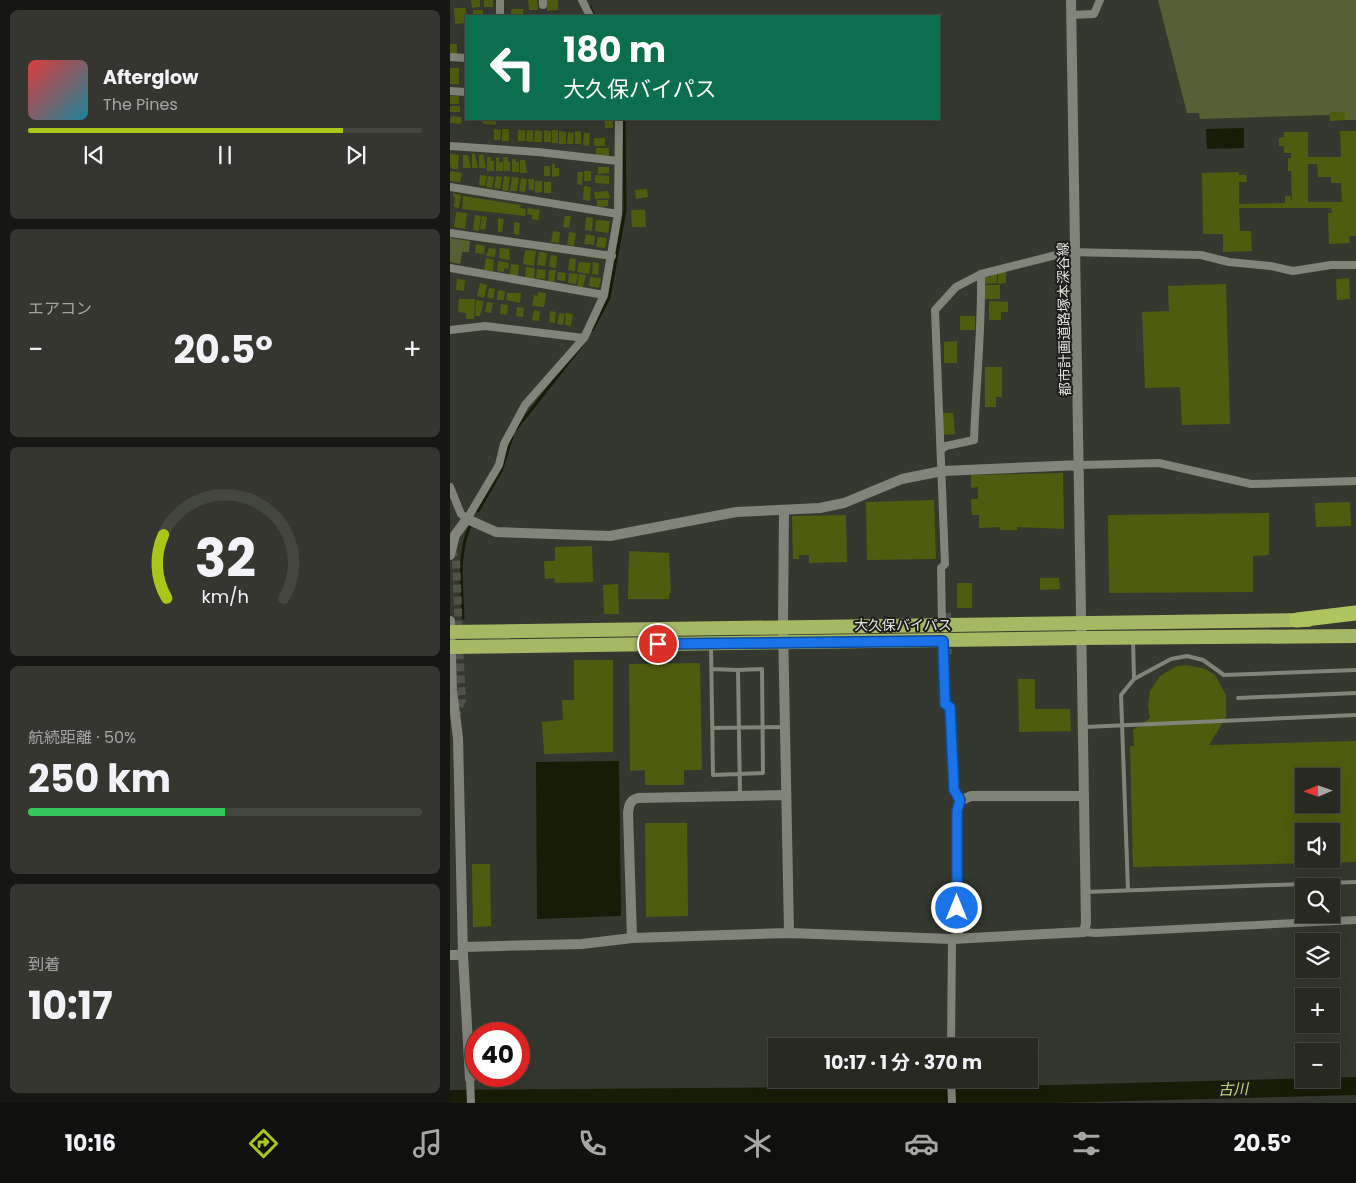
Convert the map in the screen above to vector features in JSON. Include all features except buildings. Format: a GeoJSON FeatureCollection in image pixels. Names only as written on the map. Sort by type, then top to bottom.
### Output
{"type":"FeatureCollection","features":[{"type":"Feature","properties":{"kind":"highway"},"geometry":{"type":"LineString","coordinates":[[1297,620],[1356,613]]}},
{"type":"Feature","properties":{"kind":"highway","name":"大久保バイパス"},"geometry":{"type":"LineString","coordinates":[[450,632],[783,626],[945,619],[1082,631],[1133,638],[1356,636]]}},
{"type":"Feature","properties":{"kind":"highway","name":"大久保バイパス"},"geometry":{"type":"LineString","coordinates":[[450,647],[784,642],[946,648],[1082,631],[1297,620],[1356,620]]}},
{"type":"Feature","properties":{"kind":"street"},"geometry":{"type":"LineString","coordinates":[[500,0],[500,13]]}},
{"type":"Feature","properties":{"kind":"street"},"geometry":{"type":"LineString","coordinates":[[582,0],[590,15]]}},
{"type":"Feature","properties":{"kind":"street","name":"都市計画道路塚本深谷線"},"geometry":{"type":"LineString","coordinates":[[1071,0],[1086,892],[1086,923],[1084,932]]}},
{"type":"Feature","properties":{"kind":"street"},"geometry":{"type":"LineString","coordinates":[[1072,15],[1094,14],[1100,0]]}},
{"type":"Feature","properties":{"kind":"street"},"geometry":{"type":"LineString","coordinates":[[450,57],[465,58]]}},
{"type":"Feature","properties":{"kind":"street"},"geometry":{"type":"LineString","coordinates":[[450,91],[465,92]]}},
{"type":"Feature","properties":{"kind":"street"},"geometry":{"type":"LineString","coordinates":[[450,555],[456,535],[499,465],[504,444],[525,405],[584,338],[604,296],[618,214],[619,120]]}},
{"type":"Feature","properties":{"kind":"street"},"geometry":{"type":"LineString","coordinates":[[450,146],[538,152],[618,161]]}},
{"type":"Feature","properties":{"kind":"street"},"geometry":{"type":"LineString","coordinates":[[450,187],[618,214]]}},
{"type":"Feature","properties":{"kind":"street"},"geometry":{"type":"LineString","coordinates":[[450,233],[612,256]]}},
{"type":"Feature","properties":{"kind":"street"},"geometry":{"type":"LineString","coordinates":[[945,619],[942,471],[935,310],[956,287],[981,274],[1063,252],[1201,255],[1229,262],[1270,266],[1293,271],[1331,265],[1356,265]]}},
{"type":"Feature","properties":{"kind":"street"},"geometry":{"type":"LineString","coordinates":[[450,268],[604,296]]}},
{"type":"Feature","properties":{"kind":"street"},"geometry":{"type":"LineString","coordinates":[[940,450],[946,446],[974,440],[976,384],[981,338],[981,274]]}},
{"type":"Feature","properties":{"kind":"street"},"geometry":{"type":"LineString","coordinates":[[450,330],[485,326],[584,338]]}},
{"type":"Feature","properties":{"kind":"street"},"geometry":{"type":"LineString","coordinates":[[450,487],[461,514],[467,519],[496,532],[610,536],[736,512],[820,508],[844,503],[902,479],[942,471],[1159,463],[1251,484],[1356,482]]}},
{"type":"Feature","properties":{"kind":"street"},"geometry":{"type":"LineString","coordinates":[[784,510],[783,626],[789,933]]}},
{"type":"Feature","properties":{"kind":"street"},"geometry":{"type":"LineString","coordinates":[[945,564],[940,568],[945,619]]}},
{"type":"Feature","properties":{"kind":"street"},"geometry":{"type":"LineString","coordinates":[[450,621],[452,700],[458,738],[463,951],[467,1022]]}},
{"type":"Feature","properties":{"kind":"street"},"geometry":{"type":"LineString","coordinates":[[946,648],[945,704],[950,707]]}},
{"type":"Feature","properties":{"kind":"street"},"geometry":{"type":"LineString","coordinates":[[946,648],[954,790],[960,800],[957,811],[951,1038]]}},
{"type":"Feature","properties":{"kind":"street"},"geometry":{"type":"LineString","coordinates":[[632,938],[630,803],[638,798],[785,795]]}},
{"type":"Feature","properties":{"kind":"street"},"geometry":{"type":"LineString","coordinates":[[960,800],[971,796],[1084,796]]}},
{"type":"Feature","properties":{"kind":"street"},"geometry":{"type":"LineString","coordinates":[[450,955],[463,951],[582,944],[632,938],[789,933],[955,939],[1084,932],[1096,934],[1356,920]]}},
{"type":"Feature","properties":{"kind":"street"},"geometry":{"type":"LineString","coordinates":[[471,1087],[472,1103]]}},
{"type":"Feature","properties":{"kind":"street"},"geometry":{"type":"LineString","coordinates":[[952,1088],[952,1103]]}},
{"type":"Feature","properties":{"kind":"lane"},"geometry":{"type":"LineString","coordinates":[[1133,638],[1134,679]]}},
{"type":"Feature","properties":{"kind":"lane"},"geometry":{"type":"LineString","coordinates":[[711,643],[713,775],[763,773],[762,669],[712,669]]}},
{"type":"Feature","properties":{"kind":"lane"},"geometry":{"type":"LineString","coordinates":[[1128,890],[1120,695],[1134,679],[1171,659],[1187,656],[1203,660],[1224,675],[1356,670]]}},
{"type":"Feature","properties":{"kind":"lane"},"geometry":{"type":"LineString","coordinates":[[738,670],[740,796]]}},
{"type":"Feature","properties":{"kind":"lane"},"geometry":{"type":"LineString","coordinates":[[1238,698],[1356,693]]}},
{"type":"Feature","properties":{"kind":"lane"},"geometry":{"type":"LineString","coordinates":[[1082,727],[1356,715]]}},
{"type":"Feature","properties":{"kind":"lane"},"geometry":{"type":"LineString","coordinates":[[712,728],[785,727]]}},
{"type":"Feature","properties":{"kind":"lane"},"geometry":{"type":"LineString","coordinates":[[1086,892],[1356,882]]}},
{"type":"Feature","properties":{"kind":"green space"},"geometry":{"type":"Polygon","coordinates":[[[1158,0],[1356,0],[1356,120],[1345,120],[1345,112],[1330,112],[1329,115],[1200,119],[1199,113],[1187,113],[1158,0]]]}},
{"type":"Feature","properties":{"kind":"green space"},"geometry":{"type":"Polygon","coordinates":[[[450,238],[470,241],[469,252],[462,252],[460,264],[450,262],[450,238]]]}},
{"type":"Feature","properties":{"kind":"shaded area"},"geometry":{"type":"Polygon","coordinates":[[[1244,128],[1244,148],[1207,149],[1206,129],[1244,128]]]}},
{"type":"Feature","properties":{"kind":"shaded area"},"geometry":{"type":"Polygon","coordinates":[[[619,761],[621,916],[537,919],[536,762],[619,761]]]}},
{"type":"Feature","properties":{"kind":"waterway"},"geometry":{"type":"LineString","coordinates":[[590,7],[594,15]]}},
{"type":"Feature","properties":{"kind":"waterway"},"geometry":{"type":"LineString","coordinates":[[592,330],[609,298],[625,210],[624,120]]}},
{"type":"Feature","properties":{"kind":"waterway"},"geometry":{"type":"LineString","coordinates":[[516,429],[586,340]]}},
{"type":"Feature","properties":{"kind":"waterway"},"geometry":{"type":"LineString","coordinates":[[478,511],[501,471],[512,437]]}},
{"type":"Feature","properties":{"kind":"waterway"},"geometry":{"type":"LineString","coordinates":[[463,618],[462,560],[463,548],[470,526]]}},
{"type":"Feature","properties":{"kind":"waterway","name":"古川"},"geometry":{"type":"LineString","coordinates":[[450,1099],[1052,1094],[1356,1086]]}},
{"type":"Feature","properties":{"kind":"waterway","name":"古川"},"geometry":{"type":"LineString","coordinates":[[851,1103],[859,1096]]}},
{"type":"Feature","properties":{"kind":"tunnel"},"geometry":{"type":"LineString","coordinates":[[451,550],[456,559],[459,634]]}},
{"type":"Feature","properties":{"kind":"tunnel"},"geometry":{"type":"LineString","coordinates":[[947,613],[948,654]]}},
{"type":"Feature","properties":{"kind":"tunnel"},"geometry":{"type":"LineString","coordinates":[[455,718],[462,700],[459,646]]}},
{"type":"Feature","properties":{"kind":"route"},"geometry":{"type":"LineString","coordinates":[[658,644],[943,641],[945,704],[950,707],[954,790],[960,800],[957,805],[957,908]]}}]}
